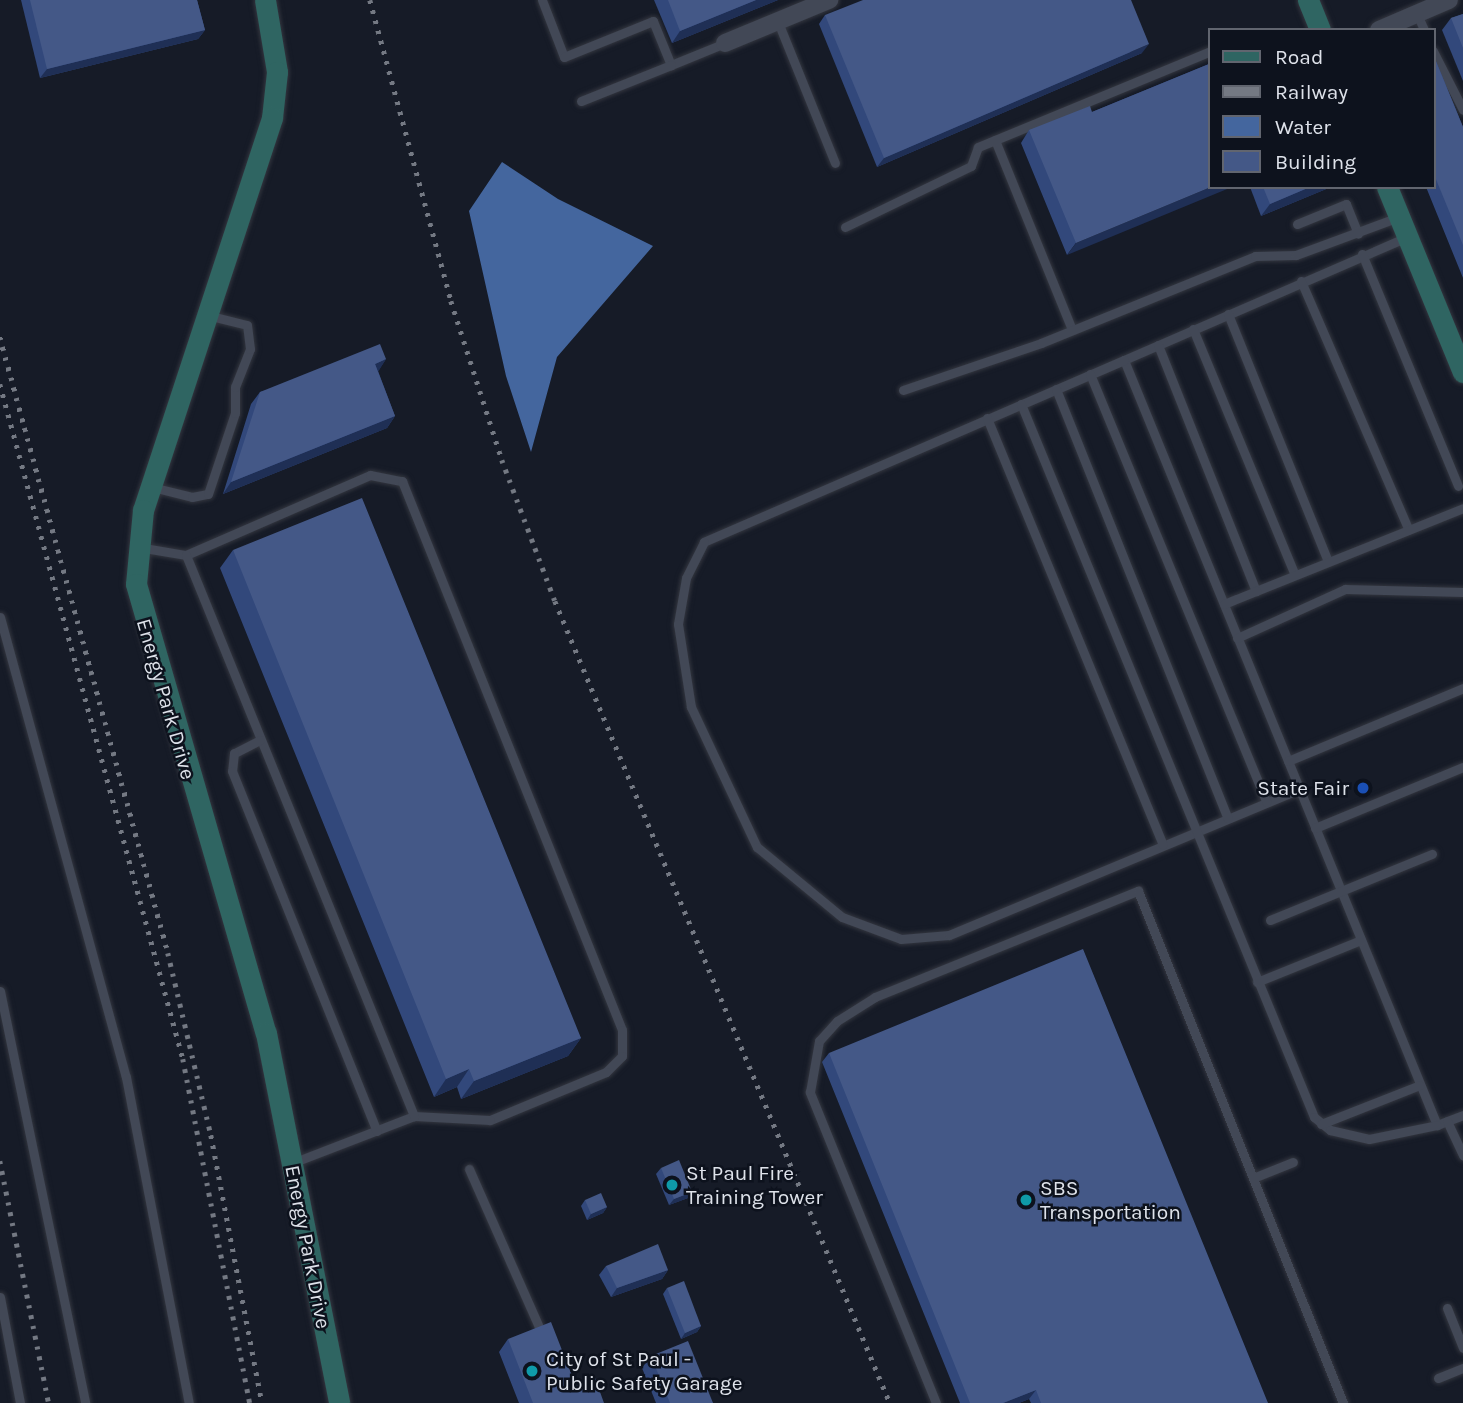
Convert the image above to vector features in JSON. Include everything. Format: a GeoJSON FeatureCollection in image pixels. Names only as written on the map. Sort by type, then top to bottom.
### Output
{"type":"FeatureCollection","features":[{"type":"Feature","properties":{"kind":"street","name":"Energy Park Drive"},"geometry":{"type":"LineString","coordinates":[[265,0],[277,72],[272,118],[151,486],[136,547],[144,624],[266,1033],[339,1403]]}},
{"type":"Feature","properties":{"kind":"street"},"geometry":{"type":"LineString","coordinates":[[725,43],[829,0]]}},
{"type":"Feature","properties":{"kind":"street"},"geometry":{"type":"LineString","coordinates":[[1308,0],[1320,28]]}},
{"type":"Feature","properties":{"kind":"street"},"geometry":{"type":"LineString","coordinates":[[1389,28],[1420,22],[1449,0]]}},
{"type":"Feature","properties":{"kind":"street"},"geometry":{"type":"LineString","coordinates":[[1388,189],[1463,372]]}},
{"type":"Feature","properties":{"kind":"lane"},"geometry":{"type":"LineString","coordinates":[[542,0],[564,57],[653,21],[671,65]]}},
{"type":"Feature","properties":{"kind":"lane"},"geometry":{"type":"LineString","coordinates":[[778,22],[835,163]]}},
{"type":"Feature","properties":{"kind":"lane"},"geometry":{"type":"LineString","coordinates":[[581,102],[725,43]]}},
{"type":"Feature","properties":{"kind":"lane"},"geometry":{"type":"LineString","coordinates":[[845,227],[971,166],[972,152],[995,139],[1208,52]]}},
{"type":"Feature","properties":{"kind":"lane"},"geometry":{"type":"LineString","coordinates":[[1435,55],[1460,109],[1460,125]]}},
{"type":"Feature","properties":{"kind":"lane"},"geometry":{"type":"LineString","coordinates":[[995,139],[1072,331]]}},
{"type":"Feature","properties":{"kind":"lane"},"geometry":{"type":"LineString","coordinates":[[1297,224],[1346,204],[1358,234]]}},
{"type":"Feature","properties":{"kind":"lane"},"geometry":{"type":"LineString","coordinates":[[903,390],[1072,331],[1255,256],[1296,255],[1358,234],[1403,227]]}},
{"type":"Feature","properties":{"kind":"lane"},"geometry":{"type":"LineString","coordinates":[[1299,789],[949,935],[918,941],[881,936],[842,917],[757,847],[691,707],[678,624],[685,578],[704,542],[1362,254],[1403,227]]}},
{"type":"Feature","properties":{"kind":"lane"},"geometry":{"type":"LineString","coordinates":[[1362,254],[1458,486]]}},
{"type":"Feature","properties":{"kind":"lane"},"geometry":{"type":"LineString","coordinates":[[1301,281],[1409,530]]}},
{"type":"Feature","properties":{"kind":"lane"},"geometry":{"type":"LineString","coordinates":[[1228,314],[1328,562]]}},
{"type":"Feature","properties":{"kind":"lane"},"geometry":{"type":"LineString","coordinates":[[151,486],[192,497],[208,494],[235,413],[234,387],[250,349],[247,326],[208,315]]}},
{"type":"Feature","properties":{"kind":"lane"},"geometry":{"type":"LineString","coordinates":[[1193,330],[1295,575]]}},
{"type":"Feature","properties":{"kind":"lane"},"geometry":{"type":"LineString","coordinates":[[1158,345],[1256,591]]}},
{"type":"Feature","properties":{"kind":"lane"},"geometry":{"type":"LineString","coordinates":[[1124,360],[1437,1125]]}},
{"type":"Feature","properties":{"kind":"lane"},"geometry":{"type":"LineString","coordinates":[[1090,374],[1266,803]]}},
{"type":"Feature","properties":{"kind":"lane"},"geometry":{"type":"LineString","coordinates":[[1056,389],[1228,818]]}},
{"type":"Feature","properties":{"kind":"lane"},"geometry":{"type":"LineString","coordinates":[[1021,404],[1257,982],[1321,1124],[1369,1139],[1437,1125],[1463,1115]]}},
{"type":"Feature","properties":{"kind":"lane"},"geometry":{"type":"LineString","coordinates":[[987,418],[1163,844]]}},
{"type":"Feature","properties":{"kind":"lane"},"geometry":{"type":"LineString","coordinates":[[136,547],[186,555],[370,475],[402,481],[414,504],[625,1046],[606,1072],[490,1120],[414,1116],[292,1163]]}},
{"type":"Feature","properties":{"kind":"lane"},"geometry":{"type":"LineString","coordinates":[[1224,604],[1463,508]]}},
{"type":"Feature","properties":{"kind":"lane"},"geometry":{"type":"LineString","coordinates":[[186,555],[414,1116]]}},
{"type":"Feature","properties":{"kind":"lane"},"geometry":{"type":"LineString","coordinates":[[1237,638],[1345,589],[1463,592]]}},
{"type":"Feature","properties":{"kind":"lane"},"geometry":{"type":"LineString","coordinates":[[0,617],[126,1077],[188,1403]]}},
{"type":"Feature","properties":{"kind":"lane"},"geometry":{"type":"LineString","coordinates":[[1288,761],[1463,688]]}},
{"type":"Feature","properties":{"kind":"lane"},"geometry":{"type":"LineString","coordinates":[[260,740],[234,753],[232,771],[377,1131]]}},
{"type":"Feature","properties":{"kind":"lane"},"geometry":{"type":"LineString","coordinates":[[1315,828],[1463,767]]}},
{"type":"Feature","properties":{"kind":"lane"},"geometry":{"type":"LineString","coordinates":[[1270,920],[1432,854]]}},
{"type":"Feature","properties":{"kind":"lane"},"geometry":{"type":"LineString","coordinates":[[936,1403],[810,1092],[819,1041],[854,1008],[1138,891],[1343,1403]]}},
{"type":"Feature","properties":{"kind":"lane"},"geometry":{"type":"LineString","coordinates":[[1257,982],[1361,940]]}},
{"type":"Feature","properties":{"kind":"lane"},"geometry":{"type":"LineString","coordinates":[[0,991],[85,1403]]}},
{"type":"Feature","properties":{"kind":"lane"},"geometry":{"type":"LineString","coordinates":[[1321,1124],[1420,1085]]}},
{"type":"Feature","properties":{"kind":"lane"},"geometry":{"type":"LineString","coordinates":[[1447,1121],[1463,1156]]}},
{"type":"Feature","properties":{"kind":"lane"},"geometry":{"type":"LineString","coordinates":[[1253,1178],[1293,1162]]}},
{"type":"Feature","properties":{"kind":"lane"},"geometry":{"type":"LineString","coordinates":[[469,1169],[538,1325]]}},
{"type":"Feature","properties":{"kind":"lane"},"geometry":{"type":"LineString","coordinates":[[0,1297],[20,1403]]}},
{"type":"Feature","properties":{"kind":"lane"},"geometry":{"type":"LineString","coordinates":[[1447,1308],[1463,1348]]}},
{"type":"Feature","properties":{"kind":"lane"},"geometry":{"type":"LineString","coordinates":[[1438,1378],[1463,1368]]}},
{"type":"Feature","properties":{"kind":"water"},"geometry":{"type":"Polygon","coordinates":[[[502,162],[558,199],[653,246],[557,357],[531,452],[506,376],[469,211],[502,162]]]}},
{"type":"Feature","properties":{"kind":"building"},"geometry":{"type":"Polygon","coordinates":[[[30,0],[197,0],[205,30],[47,69],[30,0]]]}},
{"type":"Feature","properties":{"kind":"building"},"geometry":{"type":"Polygon","coordinates":[[[668,0],[756,0],[680,31],[668,0]]]}},
{"type":"Feature","properties":{"kind":"building"},"geometry":{"type":"Polygon","coordinates":[[[863,0],[1131,0],[1149,44],[884,158],[825,15],[863,0]]]}},
{"type":"Feature","properties":{"kind":"building"},"geometry":{"type":"Polygon","coordinates":[[[1463,14],[1463,48],[1451,18],[1463,14]]]}},
{"type":"Feature","properties":{"kind":"building"},"geometry":{"type":"Polygon","coordinates":[[[1435,59],[1463,127],[1463,245],[1435,177],[1435,59]]]}},
{"type":"Feature","properties":{"kind":"building"},"geometry":{"type":"Polygon","coordinates":[[[1208,64],[1208,188],[1076,243],[1029,130],[1090,106],[1092,112],[1208,64]]]}},
{"type":"Feature","properties":{"kind":"building"},"geometry":{"type":"Polygon","coordinates":[[[1264,189],[1305,189],[1270,204],[1264,189]]]}},
{"type":"Feature","properties":{"kind":"building"},"geometry":{"type":"Polygon","coordinates":[[[380,344],[386,359],[375,364],[395,416],[231,482],[260,392],[380,344]]]}},
{"type":"Feature","properties":{"kind":"building"},"geometry":{"type":"Polygon","coordinates":[[[362,498],[581,1038],[474,1081],[469,1069],[446,1079],[233,550],[362,498]]]}},
{"type":"Feature","properties":{"kind":"building","name":"SBS Transportation"},"geometry":{"type":"Polygon","coordinates":[[[1083,949],[1268,1403],[1041,1403],[1036,1390],[1003,1403],[970,1403],[829,1053],[1083,949]]]}},
{"type":"Feature","properties":{"kind":"building"},"geometry":{"type":"Polygon","coordinates":[[[679,1160],[692,1192],[674,1199],[661,1168],[679,1160]]]}},
{"type":"Feature","properties":{"kind":"building"},"geometry":{"type":"Polygon","coordinates":[[[601,1193],[607,1207],[591,1214],[585,1200],[601,1193]]]}},
{"type":"Feature","properties":{"kind":"building"},"geometry":{"type":"Polygon","coordinates":[[[658,1244],[668,1270],[617,1288],[606,1266],[658,1244]]]}},
{"type":"Feature","properties":{"kind":"building"},"geometry":{"type":"Polygon","coordinates":[[[684,1281],[701,1326],[685,1333],[667,1288],[684,1281]]]}},
{"type":"Feature","properties":{"kind":"building"},"geometry":{"type":"Polygon","coordinates":[[[551,1322],[576,1386],[595,1378],[604,1403],[533,1403],[508,1339],[551,1322]]]}},
{"type":"Feature","properties":{"kind":"building"},"geometry":{"type":"Polygon","coordinates":[[[688,1341],[713,1403],[670,1403],[651,1356],[688,1341]]]}},
{"type":"Feature","properties":{"kind":"railway"},"geometry":{"type":"LineString","coordinates":[[370,0],[451,301],[502,460],[555,601],[890,1403]]}},
{"type":"Feature","properties":{"kind":"railway"},"geometry":{"type":"LineString","coordinates":[[0,337],[168,953],[211,1135],[262,1403]]}},
{"type":"Feature","properties":{"kind":"railway"},"geometry":{"type":"LineString","coordinates":[[0,384],[183,1059],[250,1403]]}},
{"type":"Feature","properties":{"kind":"railway"},"geometry":{"type":"LineString","coordinates":[[0,1161],[49,1403]]}},
{"type":"Feature","properties":{"kind":"place","name":"State Fair"},"geometry":{"type":"Point","coordinates":[1363,788]}},
{"type":"Feature","properties":{"kind":"place","name":"St Paul Fire Training Tower"},"geometry":{"type":"Point","coordinates":[672,1185]}},
{"type":"Feature","properties":{"kind":"place","name":"SBS Transportation"},"geometry":{"type":"Point","coordinates":[1026,1200]}},
{"type":"Feature","properties":{"kind":"place","name":"City of St Paul - Public Safety Garage"},"geometry":{"type":"Point","coordinates":[532,1371]}}]}
